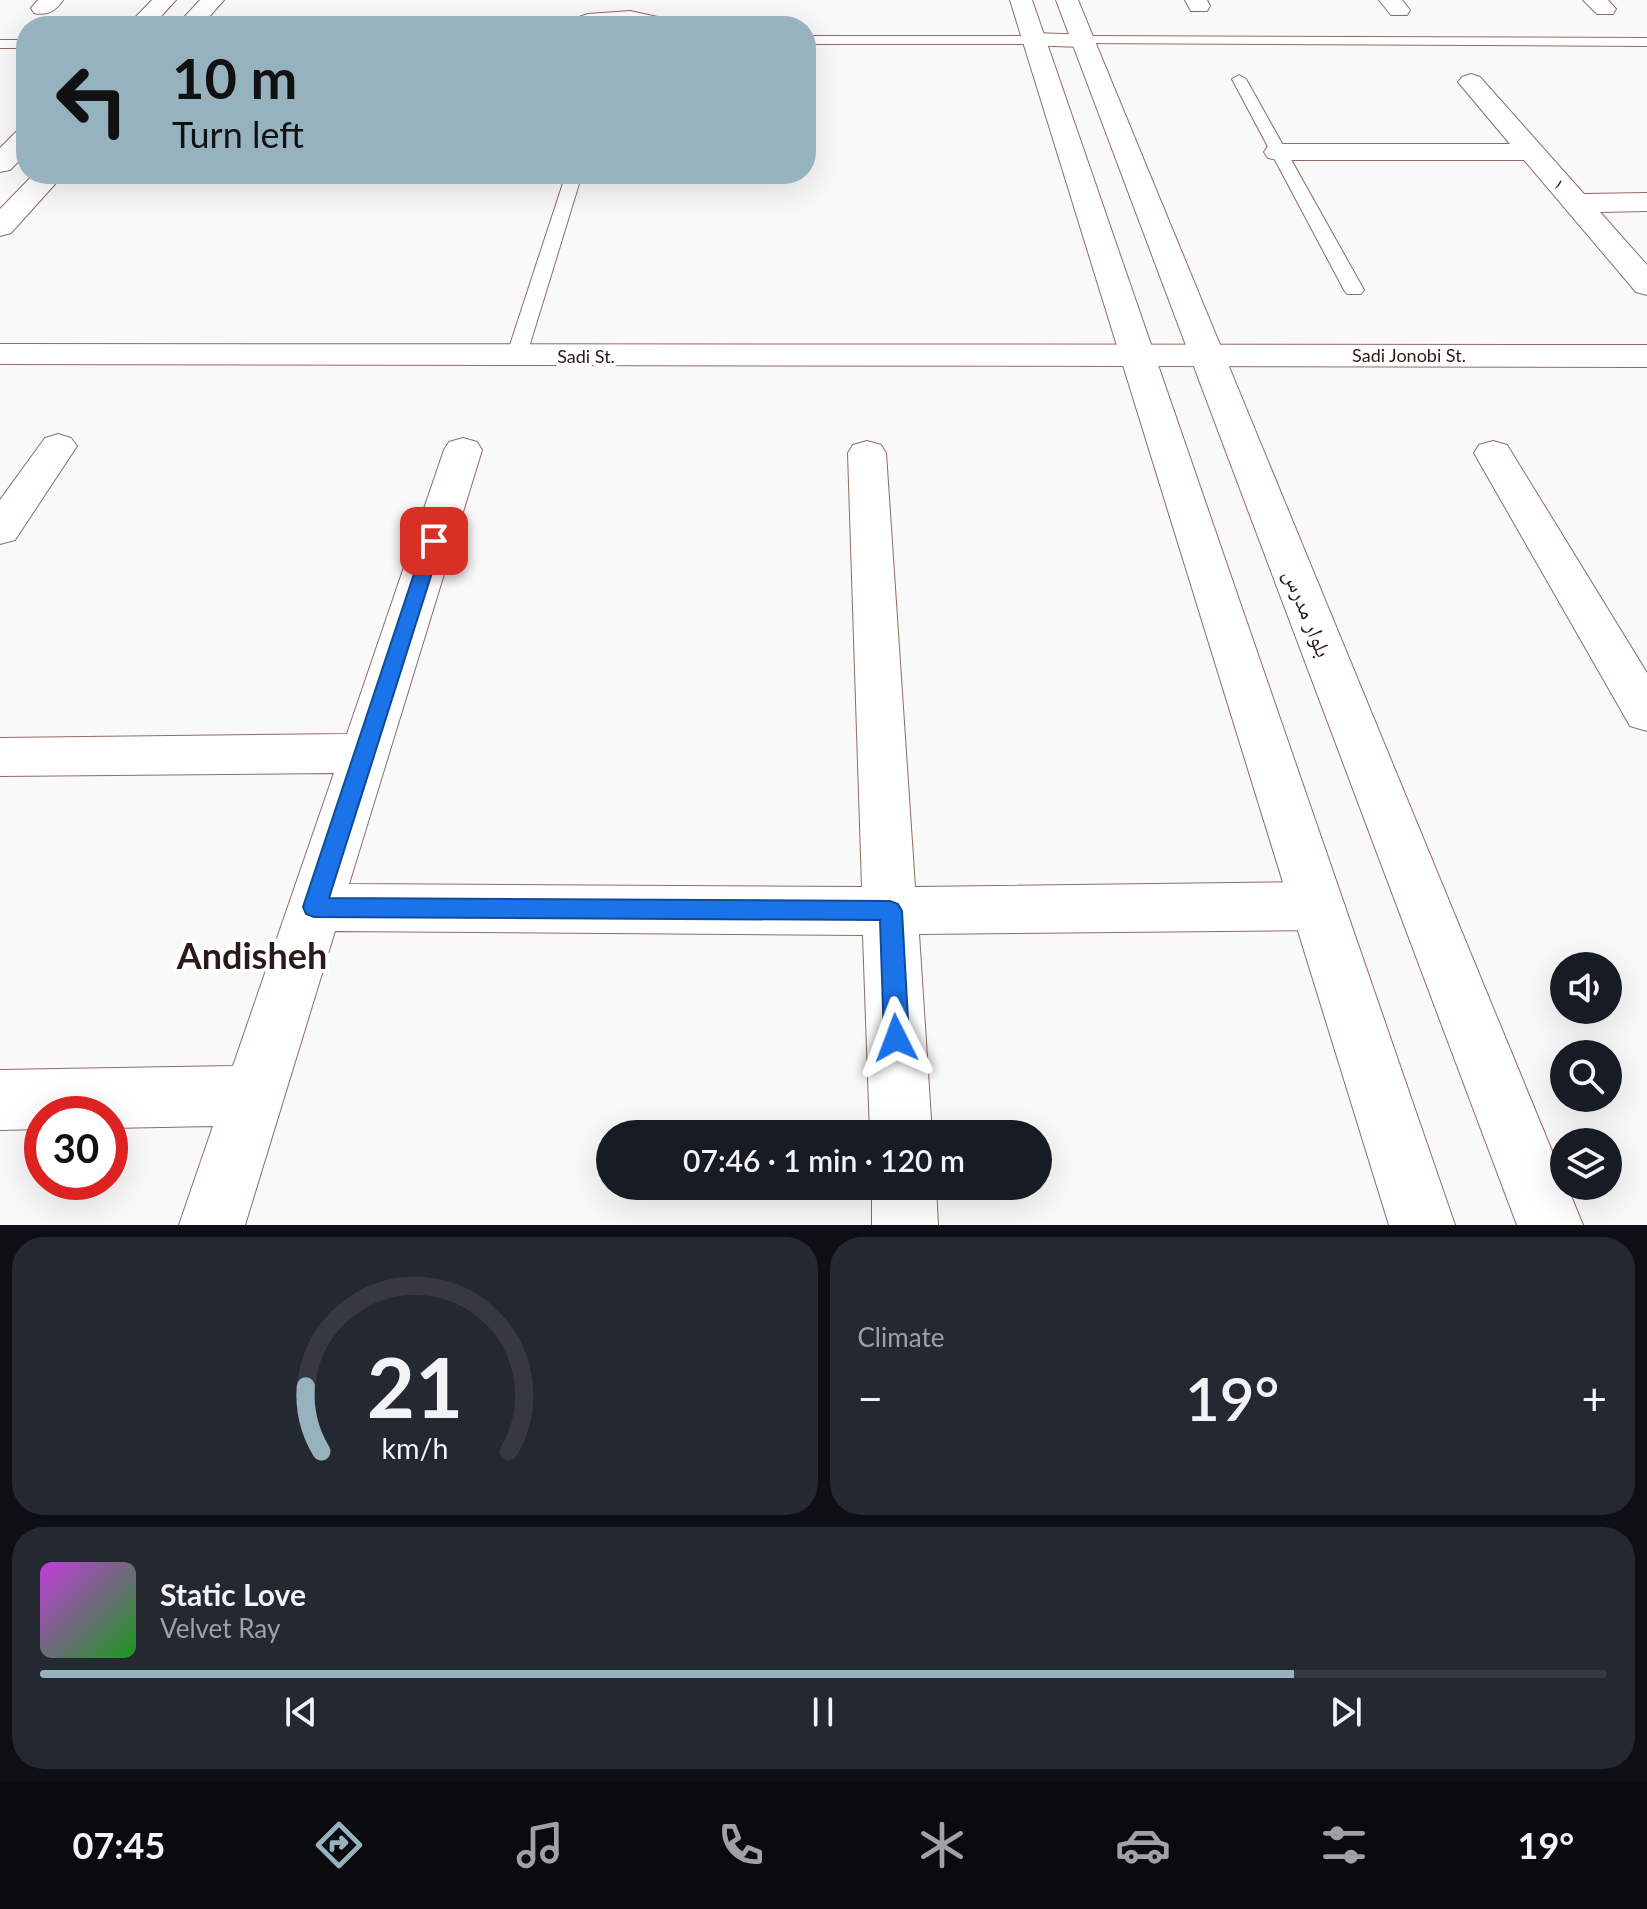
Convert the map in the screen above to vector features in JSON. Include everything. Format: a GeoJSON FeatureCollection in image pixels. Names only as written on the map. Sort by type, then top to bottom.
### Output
{"type":"FeatureCollection","features":[{"type":"Feature","properties":{"kind":"street"},"geometry":{"type":"LineString","coordinates":[[149,16],[165,0]]}},
{"type":"Feature","properties":{"kind":"street"},"geometry":{"type":"LineString","coordinates":[[198,16],[213,0]]}},
{"type":"Feature","properties":{"kind":"street"},"geometry":{"type":"LineString","coordinates":[[1027,20],[1074,20]]}},
{"type":"Feature","properties":{"kind":"street","name":"بلوار مدرس"},"geometry":{"type":"LineString","coordinates":[[1027,20],[1550,1225]]}},
{"type":"Feature","properties":{"kind":"street","name":"بلوار مدرس"},"geometry":{"type":"LineString","coordinates":[[1074,20],[1172,355],[1318,906],[1422,1225]]}},
{"type":"Feature","properties":{"kind":"street","name":"۱"},"geometry":{"type":"LineString","coordinates":[[1471,82],[1647,285]]}},
{"type":"Feature","properties":{"kind":"street"},"geometry":{"type":"LineString","coordinates":[[0,164],[16,148]]}},
{"type":"Feature","properties":{"kind":"street"},"geometry":{"type":"LineString","coordinates":[[1278,152],[1531,152]]}},
{"type":"Feature","properties":{"kind":"street"},"geometry":{"type":"LineString","coordinates":[[0,227],[41,184]]}},
{"type":"Feature","properties":{"kind":"street"},"geometry":{"type":"LineString","coordinates":[[1575,203],[1647,202]]}},
{"type":"Feature","properties":{"kind":"street","name":"Sadi St."},"geometry":{"type":"LineString","coordinates":[[0,354],[516,357],[1172,355]]}},
{"type":"Feature","properties":{"kind":"street","name":"Sadi Jonobi St."},"geometry":{"type":"LineString","coordinates":[[1172,355],[1647,356]]}},
{"type":"Feature","properties":{"kind":"street"},"geometry":{"type":"LineString","coordinates":[[0,530],[58,446]]}},
{"type":"Feature","properties":{"kind":"street"},"geometry":{"type":"LineString","coordinates":[[212,1225],[463,450]]}},
{"type":"Feature","properties":{"kind":"street"},"geometry":{"type":"LineString","coordinates":[[867,453],[900,1120]]}},
{"type":"Feature","properties":{"kind":"street"},"geometry":{"type":"LineString","coordinates":[[1493,453],[1647,713]]}},
{"type":"Feature","properties":{"kind":"street"},"geometry":{"type":"LineString","coordinates":[[0,757],[364,753]]}},
{"type":"Feature","properties":{"kind":"street"},"geometry":{"type":"LineString","coordinates":[[314,907],[890,911],[1318,906]]}},
{"type":"Feature","properties":{"kind":"street"},"geometry":{"type":"LineString","coordinates":[[0,1100],[253,1096]]}},
{"type":"Feature","properties":{"kind":"street"},"geometry":{"type":"LineString","coordinates":[[904,1200],[905,1225]]}},
{"type":"Feature","properties":{"kind":"lane"},"geometry":{"type":"LineString","coordinates":[[591,16],[623,7],[647,16]]}},
{"type":"Feature","properties":{"kind":"lane"},"geometry":{"type":"LineString","coordinates":[[816,39],[1027,20]]}},
{"type":"Feature","properties":{"kind":"lane"},"geometry":{"type":"LineString","coordinates":[[1074,20],[1647,42]]}},
{"type":"Feature","properties":{"kind":"lane"},"geometry":{"type":"LineString","coordinates":[[1239,79],[1354,290]]}},
{"type":"Feature","properties":{"kind":"lane"},"geometry":{"type":"LineString","coordinates":[[516,357],[571,184]]}},
{"type":"Feature","properties":{"kind":"district","name":"Andisheh"},"geometry":{"type":"Point","coordinates":[252,956]}},
{"type":"Feature","properties":{"kind":"route"},"geometry":{"type":"LineString","coordinates":[[434,541],[314,907],[890,911],[896,1038]]}}]}
